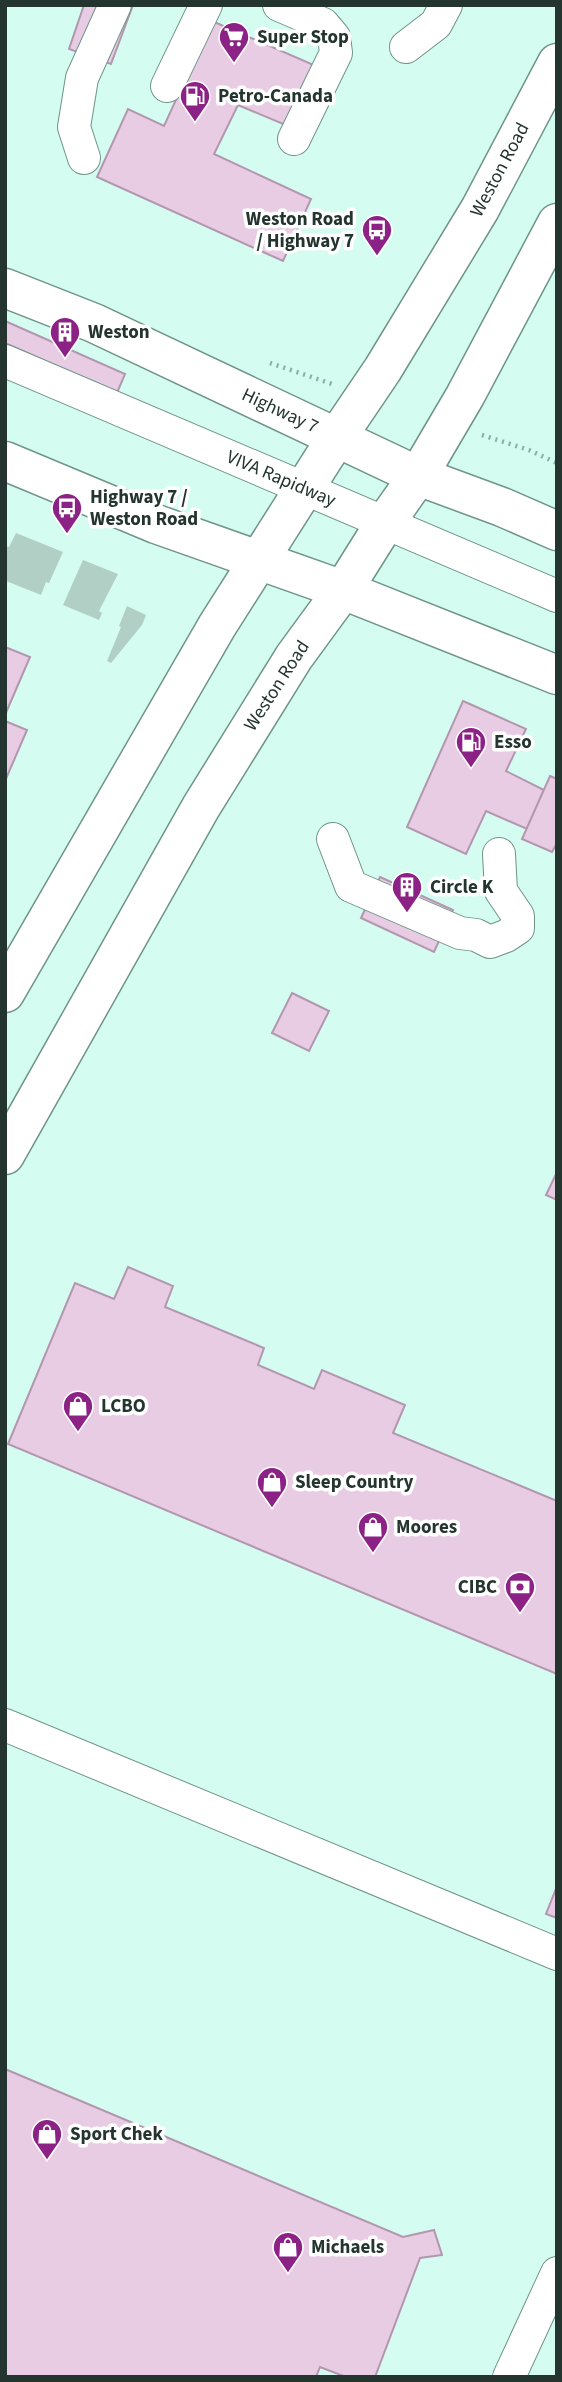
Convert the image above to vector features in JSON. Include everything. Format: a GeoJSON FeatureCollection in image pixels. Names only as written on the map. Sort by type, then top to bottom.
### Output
{"type":"FeatureCollection","features":[{"type":"Feature","properties":{"kind":"main road","name":"Weston Road"},"geometry":{"type":"LineString","coordinates":[[5,993],[210,638],[383,369],[480,209],[557,63]]}},
{"type":"Feature","properties":{"kind":"main road","name":"Weston Road"},"geometry":{"type":"LineString","coordinates":[[5,1155],[201,807],[294,657],[343,590],[418,476],[465,397],[557,223]]}},
{"type":"Feature","properties":{"kind":"main road","name":"Highway 7"},"geometry":{"type":"LineString","coordinates":[[5,288],[94,323],[418,476],[557,531]]}},
{"type":"Feature","properties":{"kind":"main road"},"geometry":{"type":"LineString","coordinates":[[5,461],[156,524],[343,590],[557,675]]}},
{"type":"Feature","properties":{"kind":"street"},"geometry":{"type":"LineString","coordinates":[[84,158],[74,127],[82,78],[115,5]]}},
{"type":"Feature","properties":{"kind":"street"},"geometry":{"type":"LineString","coordinates":[[167,86],[206,5]]}},
{"type":"Feature","properties":{"kind":"street"},"geometry":{"type":"LineString","coordinates":[[279,5],[323,24],[334,37],[336,53],[294,139]]}},
{"type":"Feature","properties":{"kind":"street"},"geometry":{"type":"LineString","coordinates":[[406,47],[436,23],[446,5]]}},
{"type":"Feature","properties":{"kind":"street","name":"VIVA Rapidway"},"geometry":{"type":"LineString","coordinates":[[5,361],[557,596]]}},
{"type":"Feature","properties":{"kind":"street"},"geometry":{"type":"LineString","coordinates":[[333,839],[351,886],[460,933],[476,935],[490,942],[518,928],[518,916],[500,891],[499,854]]}},
{"type":"Feature","properties":{"kind":"street"},"geometry":{"type":"LineString","coordinates":[[5,1724],[557,1954]]}},
{"type":"Feature","properties":{"kind":"street"},"geometry":{"type":"LineString","coordinates":[[509,2377],[557,2273]]}},
{"type":"Feature","properties":{"kind":"shaded area"},"geometry":{"type":"Polygon","coordinates":[[[16,533],[63,552],[41,595],[6,581],[5,546],[9,547],[16,533]]]}},
{"type":"Feature","properties":{"kind":"shaded area"},"geometry":{"type":"Polygon","coordinates":[[[83,560],[118,574],[99,611],[102,613],[99,620],[63,605],[83,560]]]}},
{"type":"Feature","properties":{"kind":"shaded area"},"geometry":{"type":"Polygon","coordinates":[[[127,606],[146,615],[142,625],[111,663],[107,661],[127,606]]]}},
{"type":"Feature","properties":{"kind":"building"},"geometry":{"type":"Polygon","coordinates":[[[84,5],[133,5],[111,64],[69,49],[84,5]]]}},
{"type":"Feature","properties":{"kind":"building"},"geometry":{"type":"Polygon","coordinates":[[[212,21],[316,66],[288,126],[238,105],[214,154],[311,199],[283,261],[97,177],[128,109],[164,126],[212,21]]]}},
{"type":"Feature","properties":{"kind":"building","name":"Weston"},"geometry":{"type":"Polygon","coordinates":[[[5,321],[125,374],[117,393],[5,343],[5,321]]]}},
{"type":"Feature","properties":{"kind":"building"},"geometry":{"type":"Polygon","coordinates":[[[5,647],[30,657],[5,715],[5,647]]]}},
{"type":"Feature","properties":{"kind":"building"},"geometry":{"type":"Polygon","coordinates":[[[463,701],[526,729],[506,771],[544,790],[527,829],[486,811],[466,854],[407,827],[463,701]]]}},
{"type":"Feature","properties":{"kind":"building"},"geometry":{"type":"Polygon","coordinates":[[[5,721],[27,730],[5,781],[5,721]]]}},
{"type":"Feature","properties":{"kind":"building"},"geometry":{"type":"Polygon","coordinates":[[[550,776],[557,779],[557,843],[552,852],[522,839],[550,776]]]}},
{"type":"Feature","properties":{"kind":"building","name":"Circle K"},"geometry":{"type":"Polygon","coordinates":[[[380,877],[453,910],[434,952],[361,918],[380,877]]]}},
{"type":"Feature","properties":{"kind":"building"},"geometry":{"type":"Polygon","coordinates":[[[292,993],[329,1011],[309,1051],[272,1033],[292,993]]]}},
{"type":"Feature","properties":{"kind":"building"},"geometry":{"type":"Polygon","coordinates":[[[557,1172],[557,1200],[546,1195],[557,1172]]]}},
{"type":"Feature","properties":{"kind":"building"},"geometry":{"type":"Polygon","coordinates":[[[128,1267],[173,1286],[165,1307],[264,1348],[258,1365],[314,1389],[322,1370],[405,1405],[393,1433],[557,1501],[557,1674],[8,1444],[75,1283],[114,1299],[128,1267]]]}},
{"type":"Feature","properties":{"kind":"building"},"geometry":{"type":"Polygon","coordinates":[[[557,1886],[557,1918],[546,1914],[557,1886]]]}},
{"type":"Feature","properties":{"kind":"building"},"geometry":{"type":"Polygon","coordinates":[[[5,2069],[403,2237],[434,2230],[442,2255],[420,2258],[375,2377],[346,2377],[320,2367],[316,2377],[5,2376],[5,2069]]]}},
{"type":"Feature","properties":{"kind":"place","name":"Super Stop"},"geometry":{"type":"Point","coordinates":[234,64]}},
{"type":"Feature","properties":{"kind":"place","name":"Petro-Canada"},"geometry":{"type":"Point","coordinates":[195,123]}},
{"type":"Feature","properties":{"kind":"place","name":"Weston Road / Highway 7"},"geometry":{"type":"Point","coordinates":[377,257]}},
{"type":"Feature","properties":{"kind":"place","name":"Weston"},"geometry":{"type":"Point","coordinates":[65,359]}},
{"type":"Feature","properties":{"kind":"place","name":"Highway 7 / Weston Road"},"geometry":{"type":"Point","coordinates":[67,535]}},
{"type":"Feature","properties":{"kind":"place","name":"Esso"},"geometry":{"type":"Point","coordinates":[471,769]}},
{"type":"Feature","properties":{"kind":"place","name":"Circle K"},"geometry":{"type":"Point","coordinates":[407,914]}},
{"type":"Feature","properties":{"kind":"place","name":"LCBO"},"geometry":{"type":"Point","coordinates":[78,1433]}},
{"type":"Feature","properties":{"kind":"place","name":"Sleep Country"},"geometry":{"type":"Point","coordinates":[272,1509]}},
{"type":"Feature","properties":{"kind":"place","name":"Moores"},"geometry":{"type":"Point","coordinates":[373,1554]}},
{"type":"Feature","properties":{"kind":"place","name":"CIBC"},"geometry":{"type":"Point","coordinates":[520,1614]}},
{"type":"Feature","properties":{"kind":"place","name":"Sport Chek"},"geometry":{"type":"Point","coordinates":[47,2161]}},
{"type":"Feature","properties":{"kind":"place","name":"Michaels"},"geometry":{"type":"Point","coordinates":[288,2274]}}]}
